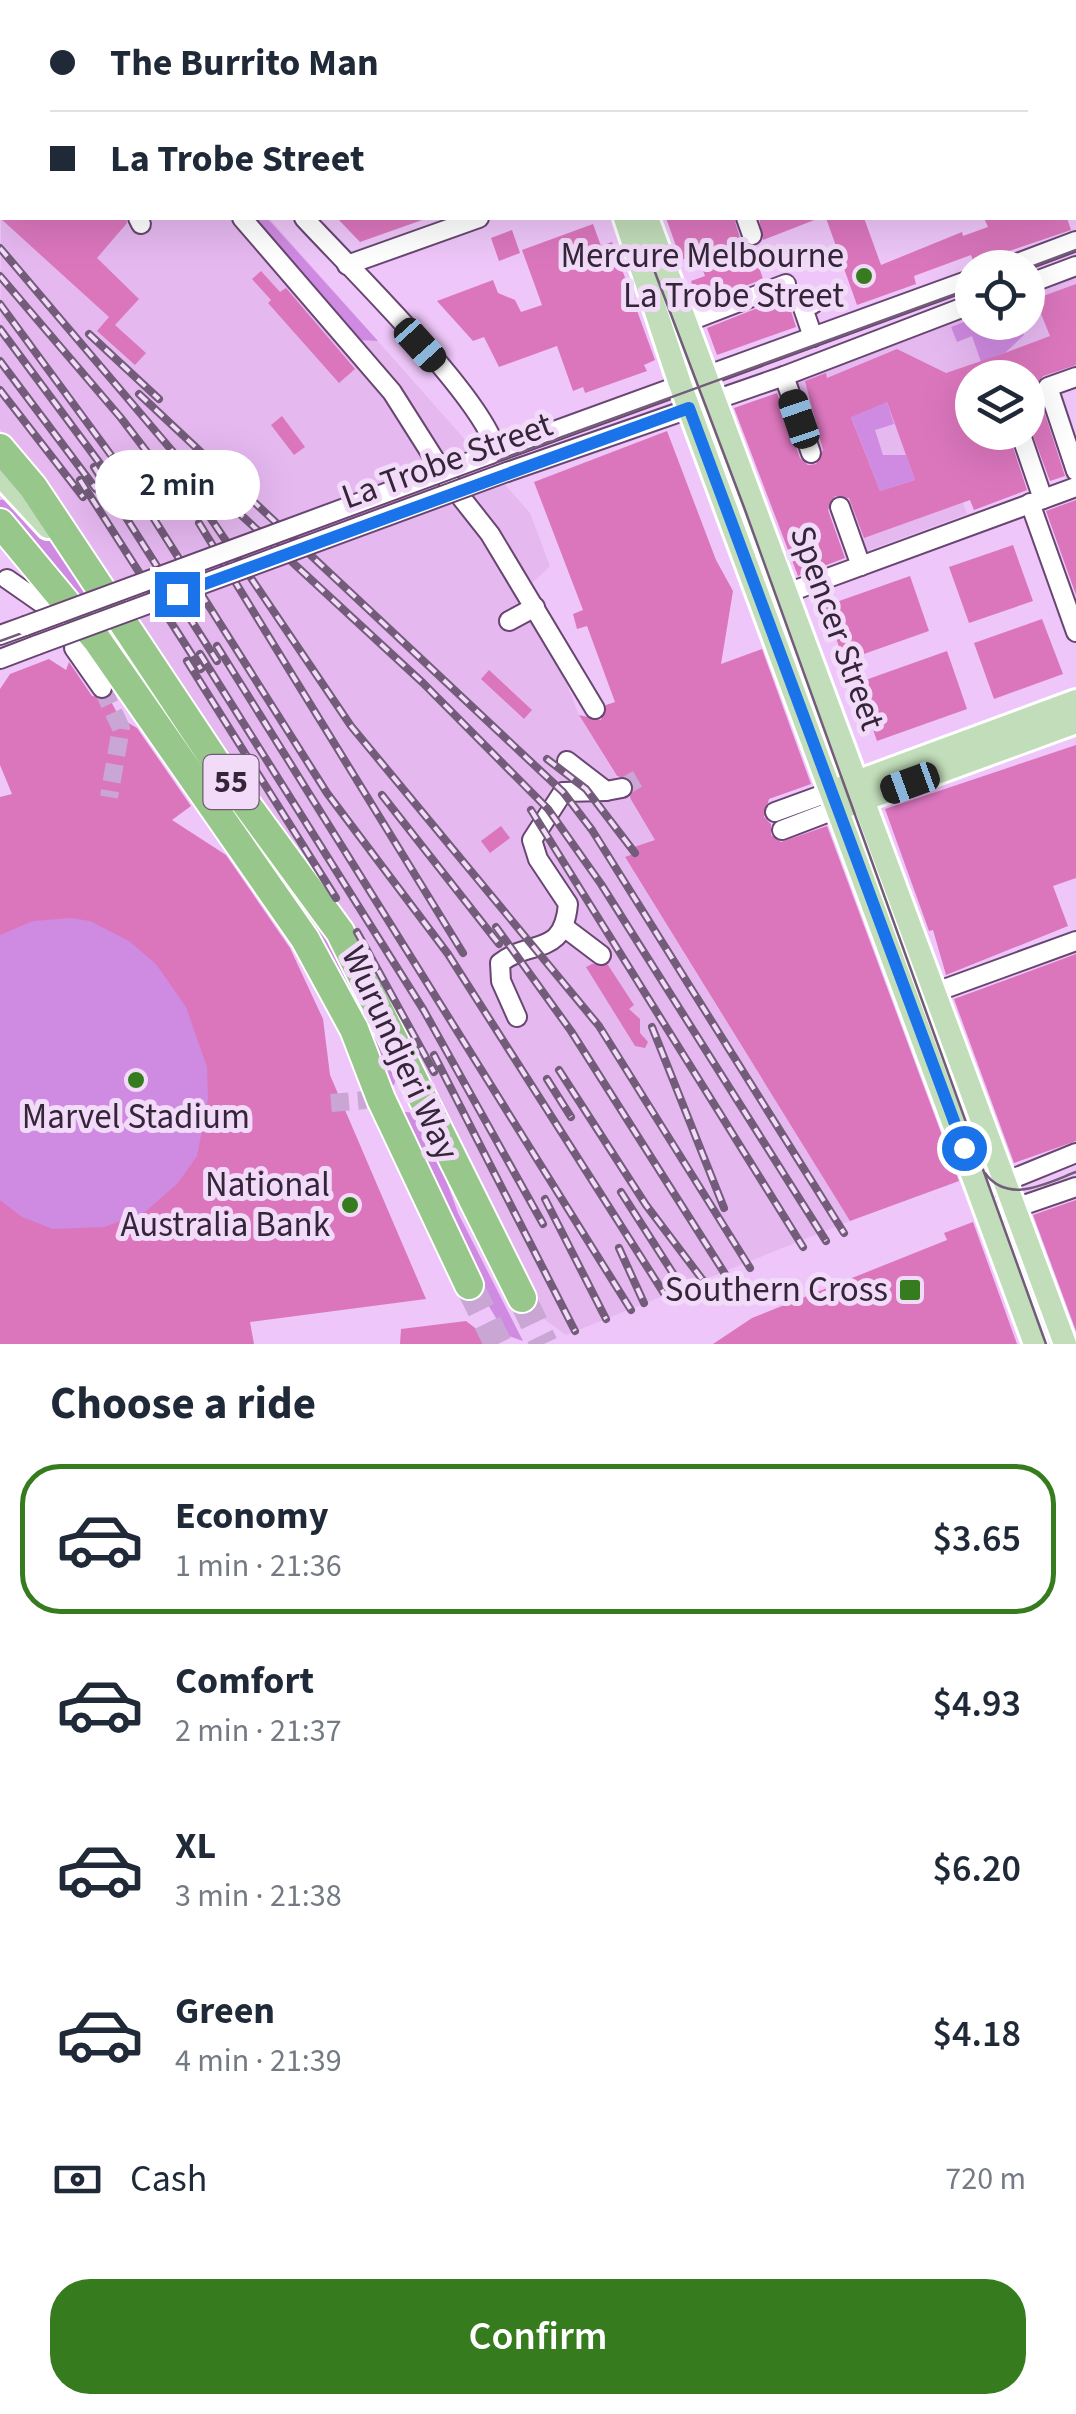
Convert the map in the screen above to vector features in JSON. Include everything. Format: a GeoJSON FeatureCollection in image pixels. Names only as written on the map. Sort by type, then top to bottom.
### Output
{"type":"FeatureCollection","features":[{"type":"Feature","properties":{"kind":"highway","name":"Wurundjeri Way"},"geometry":{"type":"LineString","coordinates":[[0,448],[34,487],[126,630],[340,932],[522,1298]]}},
{"type":"Feature","properties":{"kind":"highway","name":"Wurundjeri Way"},"geometry":{"type":"LineString","coordinates":[[0,523],[96,640],[305,939],[354,1028],[373,1099],[469,1284]]}},
{"type":"Feature","properties":{"kind":"highway"},"geometry":{"type":"LineString","coordinates":[[373,1099],[426,1106]]}},
{"type":"Feature","properties":{"kind":"main road","name":"Spencer Street"},"geometry":{"type":"LineString","coordinates":[[626,220],[680,384],[1035,1344]]}},
{"type":"Feature","properties":{"kind":"main road","name":"Spencer Street"},"geometry":{"type":"LineString","coordinates":[[648,220],[1065,1344]]}},
{"type":"Feature","properties":{"kind":"main road","name":"Wurundjeri Way"},"geometry":{"type":"LineString","coordinates":[[0,474],[75,558],[126,630]]}},
{"type":"Feature","properties":{"kind":"main road"},"geometry":{"type":"LineString","coordinates":[[761,603],[787,593]]}},
{"type":"Feature","properties":{"kind":"main road"},"geometry":{"type":"LineString","coordinates":[[833,801],[1060,721],[1076,701]]}},
{"type":"Feature","properties":{"kind":"street"},"geometry":{"type":"LineString","coordinates":[[244,220],[392,392],[441,470],[490,534],[596,709]]}},
{"type":"Feature","properties":{"kind":"street"},"geometry":{"type":"LineString","coordinates":[[306,220],[468,398],[521,442]]}},
{"type":"Feature","properties":{"kind":"street"},"geometry":{"type":"LineString","coordinates":[[347,265],[474,220]]}},
{"type":"Feature","properties":{"kind":"street"},"geometry":{"type":"LineString","coordinates":[[1045,253],[1076,241]]}},
{"type":"Feature","properties":{"kind":"street"},"geometry":{"type":"LineString","coordinates":[[1045,278],[1076,266]]}},
{"type":"Feature","properties":{"kind":"street"},"geometry":{"type":"LineString","coordinates":[[687,322],[786,284]]}},
{"type":"Feature","properties":{"kind":"street","name":"La Trobe Street"},"geometry":{"type":"LineString","coordinates":[[0,634],[955,285]]}},
{"type":"Feature","properties":{"kind":"street"},"geometry":{"type":"LineString","coordinates":[[813,304],[803,308],[813,337]]}},
{"type":"Feature","properties":{"kind":"street","name":"La Trobe Street"},"geometry":{"type":"LineString","coordinates":[[0,660],[955,311]]}},
{"type":"Feature","properties":{"kind":"street"},"geometry":{"type":"LineString","coordinates":[[784,376],[811,453]]}},
{"type":"Feature","properties":{"kind":"street"},"geometry":{"type":"LineString","coordinates":[[1076,377],[1048,387],[1076,471]]}},
{"type":"Feature","properties":{"kind":"street"},"geometry":{"type":"LineString","coordinates":[[468,398],[491,433],[494,453]]}},
{"type":"Feature","properties":{"kind":"street"},"geometry":{"type":"LineString","coordinates":[[1021,450],[1076,632]]}},
{"type":"Feature","properties":{"kind":"street"},"geometry":{"type":"LineString","coordinates":[[787,593],[1076,487]]}},
{"type":"Feature","properties":{"kind":"street"},"geometry":{"type":"LineString","coordinates":[[840,507],[862,566]]}},
{"type":"Feature","properties":{"kind":"street"},"geometry":{"type":"LineString","coordinates":[[8,579],[40,602]]}},
{"type":"Feature","properties":{"kind":"street"},"geometry":{"type":"LineString","coordinates":[[509,621],[535,607]]}},
{"type":"Feature","properties":{"kind":"street"},"geometry":{"type":"LineString","coordinates":[[74,648],[102,688]]}},
{"type":"Feature","properties":{"kind":"street"},"geometry":{"type":"LineString","coordinates":[[517,1017],[501,981],[500,963],[519,951],[543,947],[564,927],[568,900],[538,859],[532,840],[563,792],[614,790],[574,767]]}},
{"type":"Feature","properties":{"kind":"street"},"geometry":{"type":"LineString","coordinates":[[778,821],[833,801]]}},
{"type":"Feature","properties":{"kind":"street"},"geometry":{"type":"LineString","coordinates":[[564,927],[602,955]]}},
{"type":"Feature","properties":{"kind":"street"},"geometry":{"type":"LineString","coordinates":[[911,1001],[1076,941]]}},
{"type":"Feature","properties":{"kind":"street"},"geometry":{"type":"LineString","coordinates":[[980,1192],[1076,1153]]}},
{"type":"Feature","properties":{"kind":"street"},"geometry":{"type":"LineString","coordinates":[[990,1217],[1076,1186]]}},
{"type":"Feature","properties":{"kind":"shaded area"},"geometry":{"type":"Polygon","coordinates":[[[1,220],[271,220],[530,513],[550,566],[528,587],[579,715],[655,840],[635,847],[636,853],[625,858],[850,1221],[566,1335],[540,1316],[460,1137],[437,1107],[225,757],[36,472],[0,429],[1,220]]]}},
{"type":"Feature","properties":{"kind":"shaded area"},"geometry":{"type":"Polygon","coordinates":[[[256,220],[269,220],[378,341],[360,340],[256,220]]]}},
{"type":"Feature","properties":{"kind":"shaded area"},"geometry":{"type":"Polygon","coordinates":[[[1076,278],[1076,376],[1045,387],[1045,360],[955,360],[955,450],[988,450],[949,464],[967,514],[853,556],[789,382],[955,321],[955,340],[1045,340],[1045,289],[1076,278]]]}},
{"type":"Feature","properties":{"kind":"shaded area"},"geometry":{"type":"Polygon","coordinates":[[[973,340],[1019,340],[1005,353],[980,360],[973,340]]]}},
{"type":"Feature","properties":{"kind":"shaded area"},"geometry":{"type":"Polygon","coordinates":[[[887,402],[894,424],[875,430],[883,455],[906,455],[915,480],[880,491],[847,406],[887,402]]]}},
{"type":"Feature","properties":{"kind":"shaded area"},"geometry":{"type":"Polygon","coordinates":[[[0,500],[20,505],[70,563],[332,938],[398,1072],[394,1085],[386,1087],[342,990],[0,511],[0,500]]]}},
{"type":"Feature","properties":{"kind":"shaded area","name":"Marvel Stadium"},"geometry":{"type":"Polygon","coordinates":[[[48,857],[303,1095],[0,1321],[0,867],[48,857]]]}},
{"type":"Feature","properties":{"kind":"shaded area"},"geometry":{"type":"Polygon","coordinates":[[[395,1111],[416,1113],[424,1119],[458,1213],[523,1341],[506,1335],[477,1286],[395,1111]]]}},
{"type":"Feature","properties":{"kind":"building"},"geometry":{"type":"Polygon","coordinates":[[[2,220],[126,220],[97,258],[139,299],[115,325],[146,353],[135,365],[97,331],[109,317],[2,220]]]}},
{"type":"Feature","properties":{"kind":"building"},"geometry":{"type":"Polygon","coordinates":[[[339,220],[422,220],[360,242],[339,220]]]}},
{"type":"Feature","properties":{"kind":"building"},"geometry":{"type":"Polygon","coordinates":[[[667,220],[735,220],[740,238],[727,243],[735,265],[756,258],[763,279],[699,304],[691,281],[705,276],[697,254],[681,260],[667,220]]]}},
{"type":"Feature","properties":{"kind":"building"},"geometry":{"type":"Polygon","coordinates":[[[759,220],[814,220],[763,240],[759,220]]]}},
{"type":"Feature","properties":{"kind":"building"},"geometry":{"type":"Polygon","coordinates":[[[827,220],[865,220],[881,265],[962,232],[963,236],[988,227],[985,220],[1068,220],[1071,230],[1012,250],[955,250],[955,261],[914,276],[916,284],[857,305],[827,220]]]}},
{"type":"Feature","properties":{"kind":"building"},"geometry":{"type":"Polygon","coordinates":[[[593,224],[601,246],[612,242],[655,360],[644,365],[647,371],[585,393],[583,387],[573,391],[557,346],[499,367],[484,337],[473,341],[437,301],[493,280],[498,293],[515,300],[521,312],[542,305],[522,250],[593,224]]]}},
{"type":"Feature","properties":{"kind":"building"},"geometry":{"type":"Polygon","coordinates":[[[512,230],[520,253],[499,261],[491,238],[512,230]]]}},
{"type":"Feature","properties":{"kind":"building"},"geometry":{"type":"Polygon","coordinates":[[[261,271],[280,292],[286,288],[355,369],[339,383],[268,303],[271,300],[252,279],[261,271]]]}},
{"type":"Feature","properties":{"kind":"building"},"geometry":{"type":"Polygon","coordinates":[[[1076,284],[1076,365],[1045,375],[1045,360],[984,360],[1045,340],[1050,336],[1045,324],[1045,295],[1076,284]]]}},
{"type":"Feature","properties":{"kind":"building"},"geometry":{"type":"Polygon","coordinates":[[[793,294],[791,311],[796,327],[717,355],[707,328],[793,294]]]}},
{"type":"Feature","properties":{"kind":"building"},"geometry":{"type":"Polygon","coordinates":[[[897,349],[946,373],[955,370],[955,450],[1014,450],[1027,490],[974,510],[970,500],[864,538],[849,498],[835,496],[828,510],[845,558],[798,576],[734,408],[777,393],[800,458],[808,465],[816,464],[823,450],[805,381],[826,373],[827,378],[897,349]],[[887,402],[851,417],[880,491],[915,480],[887,402]]]}},
{"type":"Feature","properties":{"kind":"building"},"geometry":{"type":"Polygon","coordinates":[[[1045,414],[1065,476],[1050,481],[1038,450],[1045,450],[1045,414]]]}},
{"type":"Feature","properties":{"kind":"building"},"geometry":{"type":"Polygon","coordinates":[[[282,416],[305,447],[294,455],[271,425],[282,416]]]}},
{"type":"Feature","properties":{"kind":"building"},"geometry":{"type":"Polygon","coordinates":[[[667,431],[716,560],[733,591],[721,664],[762,649],[811,784],[769,799],[764,817],[771,824],[771,835],[781,842],[827,826],[959,1181],[850,1221],[625,857],[636,853],[634,847],[655,840],[630,798],[632,781],[617,776],[579,715],[601,720],[606,705],[615,702],[587,626],[577,629],[573,614],[583,610],[534,482],[667,431]]]}},
{"type":"Feature","properties":{"kind":"building"},"geometry":{"type":"Polygon","coordinates":[[[1076,500],[1076,595],[1046,511],[1076,500]]]}},
{"type":"Feature","properties":{"kind":"building"},"geometry":{"type":"Polygon","coordinates":[[[1013,545],[1033,601],[969,623],[949,567],[1013,545]]]}},
{"type":"Feature","properties":{"kind":"building"},"geometry":{"type":"Polygon","coordinates":[[[910,576],[929,631],[844,661],[825,606],[910,576]]]}},
{"type":"Feature","properties":{"kind":"building"},"geometry":{"type":"Polygon","coordinates":[[[1042,619],[1063,674],[994,699],[974,643],[1042,619]]]}},
{"type":"Feature","properties":{"kind":"building"},"geometry":{"type":"Polygon","coordinates":[[[947,651],[967,709],[877,741],[857,683],[947,651]]]}},
{"type":"Feature","properties":{"kind":"building"},"geometry":{"type":"Polygon","coordinates":[[[49,659],[66,670],[69,662],[92,696],[109,698],[120,718],[137,728],[191,806],[172,820],[226,855],[290,948],[323,1019],[330,1075],[426,1299],[250,1322],[254,1344],[0,1344],[0,1200],[22,1217],[53,1229],[104,1227],[145,1212],[178,1183],[197,1156],[208,1099],[207,1067],[186,1007],[156,964],[129,941],[90,921],[71,918],[33,921],[0,935],[0,797],[12,794],[0,765],[0,689],[10,674],[49,659]]]}},
{"type":"Feature","properties":{"kind":"building"},"geometry":{"type":"Polygon","coordinates":[[[489,670],[532,710],[524,719],[481,679],[489,670]]]}},
{"type":"Feature","properties":{"kind":"building"},"geometry":{"type":"Polygon","coordinates":[[[1076,745],[1076,878],[1053,886],[1068,926],[946,975],[933,930],[929,931],[885,809],[1076,745]]]}},
{"type":"Feature","properties":{"kind":"building"},"geometry":{"type":"Polygon","coordinates":[[[501,826],[510,838],[490,853],[481,841],[501,826]]]}},
{"type":"Feature","properties":{"kind":"building"},"geometry":{"type":"Polygon","coordinates":[[[1076,954],[1076,1141],[1014,1163],[954,999],[1076,954]]]}},
{"type":"Feature","properties":{"kind":"building"},"geometry":{"type":"Polygon","coordinates":[[[608,965],[634,1005],[629,1009],[640,1019],[640,1033],[648,1042],[645,1048],[635,1046],[586,967],[608,965]]]}},
{"type":"Feature","properties":{"kind":"building"},"geometry":{"type":"Polygon","coordinates":[[[1076,1200],[1076,1331],[1033,1215],[1076,1200]]]}},
{"type":"Feature","properties":{"kind":"building","name":"Southern Cross"},"geometry":{"type":"Polygon","coordinates":[[[973,1222],[1017,1344],[713,1344],[752,1318],[947,1240],[944,1233],[973,1222]]]}},
{"type":"Feature","properties":{"kind":"building"},"geometry":{"type":"Polygon","coordinates":[[[466,1321],[496,1344],[400,1344],[401,1329],[466,1321]]]}},
{"type":"Feature","properties":{"kind":"tunnel"},"geometry":{"type":"LineString","coordinates":[[102,688],[121,728],[109,797]]}},
{"type":"Feature","properties":{"kind":"tunnel"},"geometry":{"type":"LineString","coordinates":[[622,788],[639,778]]}},
{"type":"Feature","properties":{"kind":"tunnel"},"geometry":{"type":"LineString","coordinates":[[331,1103],[366,1100]]}},
{"type":"Feature","properties":{"kind":"tunnel"},"geometry":{"type":"LineString","coordinates":[[469,1285],[498,1344]]}},
{"type":"Feature","properties":{"kind":"tunnel"},"geometry":{"type":"LineString","coordinates":[[522,1298],[544,1344]]}},
{"type":"Feature","properties":{"kind":"tram line"},"geometry":{"type":"LineString","coordinates":[[1045,262],[1076,250]]}},
{"type":"Feature","properties":{"kind":"tram line"},"geometry":{"type":"LineString","coordinates":[[653,267],[745,510],[1046,1344]]}},
{"type":"Feature","properties":{"kind":"tram line"},"geometry":{"type":"LineString","coordinates":[[0,641],[955,294]]}},
{"type":"Feature","properties":{"kind":"tram line"},"geometry":{"type":"LineString","coordinates":[[985,1173],[994,1183],[1016,1190],[1041,1186],[1076,1172]]}},
{"type":"Feature","properties":{"kind":"railway"},"geometry":{"type":"LineString","coordinates":[[0,248],[174,453],[423,683],[548,809],[601,884],[826,1241]]}},
{"type":"Feature","properties":{"kind":"railway"},"geometry":{"type":"LineString","coordinates":[[0,276],[121,418],[179,494]]}},
{"type":"Feature","properties":{"kind":"railway"},"geometry":{"type":"LineString","coordinates":[[0,304],[130,481],[327,793],[448,954],[665,1295]]}},
{"type":"Feature","properties":{"kind":"railway"},"geometry":{"type":"LineString","coordinates":[[0,329],[107,473]]}},
{"type":"Feature","properties":{"kind":"railway"},"geometry":{"type":"LineString","coordinates":[[89,334],[159,399]]}},
{"type":"Feature","properties":{"kind":"railway"},"geometry":{"type":"LineString","coordinates":[[0,361],[96,489]]}},
{"type":"Feature","properties":{"kind":"railway"},"geometry":{"type":"LineString","coordinates":[[0,390],[83,497]]}},
{"type":"Feature","properties":{"kind":"railway"},"geometry":{"type":"LineString","coordinates":[[139,394],[563,792],[592,830],[844,1233]]}},
{"type":"Feature","properties":{"kind":"railway"},"geometry":{"type":"LineString","coordinates":[[94,467],[217,661]]}},
{"type":"Feature","properties":{"kind":"railway"},"geometry":{"type":"LineString","coordinates":[[178,470],[351,726],[599,1026],[750,1268]]}},
{"type":"Feature","properties":{"kind":"railway"},"geometry":{"type":"LineString","coordinates":[[80,480],[201,669]]}},
{"type":"Feature","properties":{"kind":"railway"},"geometry":{"type":"LineString","coordinates":[[199,523],[463,953]]}},
{"type":"Feature","properties":{"kind":"railway"},"geometry":{"type":"LineString","coordinates":[[217,646],[631,1310]]}},
{"type":"Feature","properties":{"kind":"railway"},"geometry":{"type":"LineString","coordinates":[[200,654],[423,1009],[543,1224]]}},
{"type":"Feature","properties":{"kind":"railway"},"geometry":{"type":"LineString","coordinates":[[187,661],[336,898]]}},
{"type":"Feature","properties":{"kind":"railway"},"geometry":{"type":"LineString","coordinates":[[547,759],[586,789],[635,853]]}},
{"type":"Feature","properties":{"kind":"railway"},"geometry":{"type":"LineString","coordinates":[[382,795],[499,944]]}},
{"type":"Feature","properties":{"kind":"railway"},"geometry":{"type":"LineString","coordinates":[[531,810],[803,1247]]}},
{"type":"Feature","properties":{"kind":"railway"},"geometry":{"type":"LineString","coordinates":[[496,927],[571,1031],[725,1274]]}},
{"type":"Feature","properties":{"kind":"railway"},"geometry":{"type":"LineString","coordinates":[[357,932],[434,1072]]}},
{"type":"Feature","properties":{"kind":"railway"},"geometry":{"type":"LineString","coordinates":[[652,1027],[724,1208]]}},
{"type":"Feature","properties":{"kind":"railway"},"geometry":{"type":"LineString","coordinates":[[434,1055],[575,1331]]}},
{"type":"Feature","properties":{"kind":"railway"},"geometry":{"type":"LineString","coordinates":[[559,1070],[646,1205],[705,1283]]}},
{"type":"Feature","properties":{"kind":"railway"},"geometry":{"type":"LineString","coordinates":[[547,1079],[571,1117]]}},
{"type":"Feature","properties":{"kind":"railway"},"geometry":{"type":"LineString","coordinates":[[621,1192],[683,1289]]}},
{"type":"Feature","properties":{"kind":"railway"},"geometry":{"type":"LineString","coordinates":[[545,1199],[606,1319]]}},
{"type":"Feature","properties":{"kind":"railway"},"geometry":{"type":"LineString","coordinates":[[619,1248],[644,1303]]}},
{"type":"Feature","properties":{"kind":"place","name":"Mercure Melbourne La Trobe Street"},"geometry":{"type":"Point","coordinates":[864,276]}},
{"type":"Feature","properties":{"kind":"place","name":"Marvel Stadium"},"geometry":{"type":"Point","coordinates":[136,1080]}},
{"type":"Feature","properties":{"kind":"place","name":"National Australia Bank"},"geometry":{"type":"Point","coordinates":[350,1205]}},
{"type":"Feature","properties":{"kind":"place","name":"Southern Cross"},"geometry":{"type":"Point","coordinates":[910,1290]}},
{"type":"Feature","properties":{"kind":"route"},"geometry":{"type":"LineString","coordinates":[[177,594],[689,408],[964,1148]]}}]}
